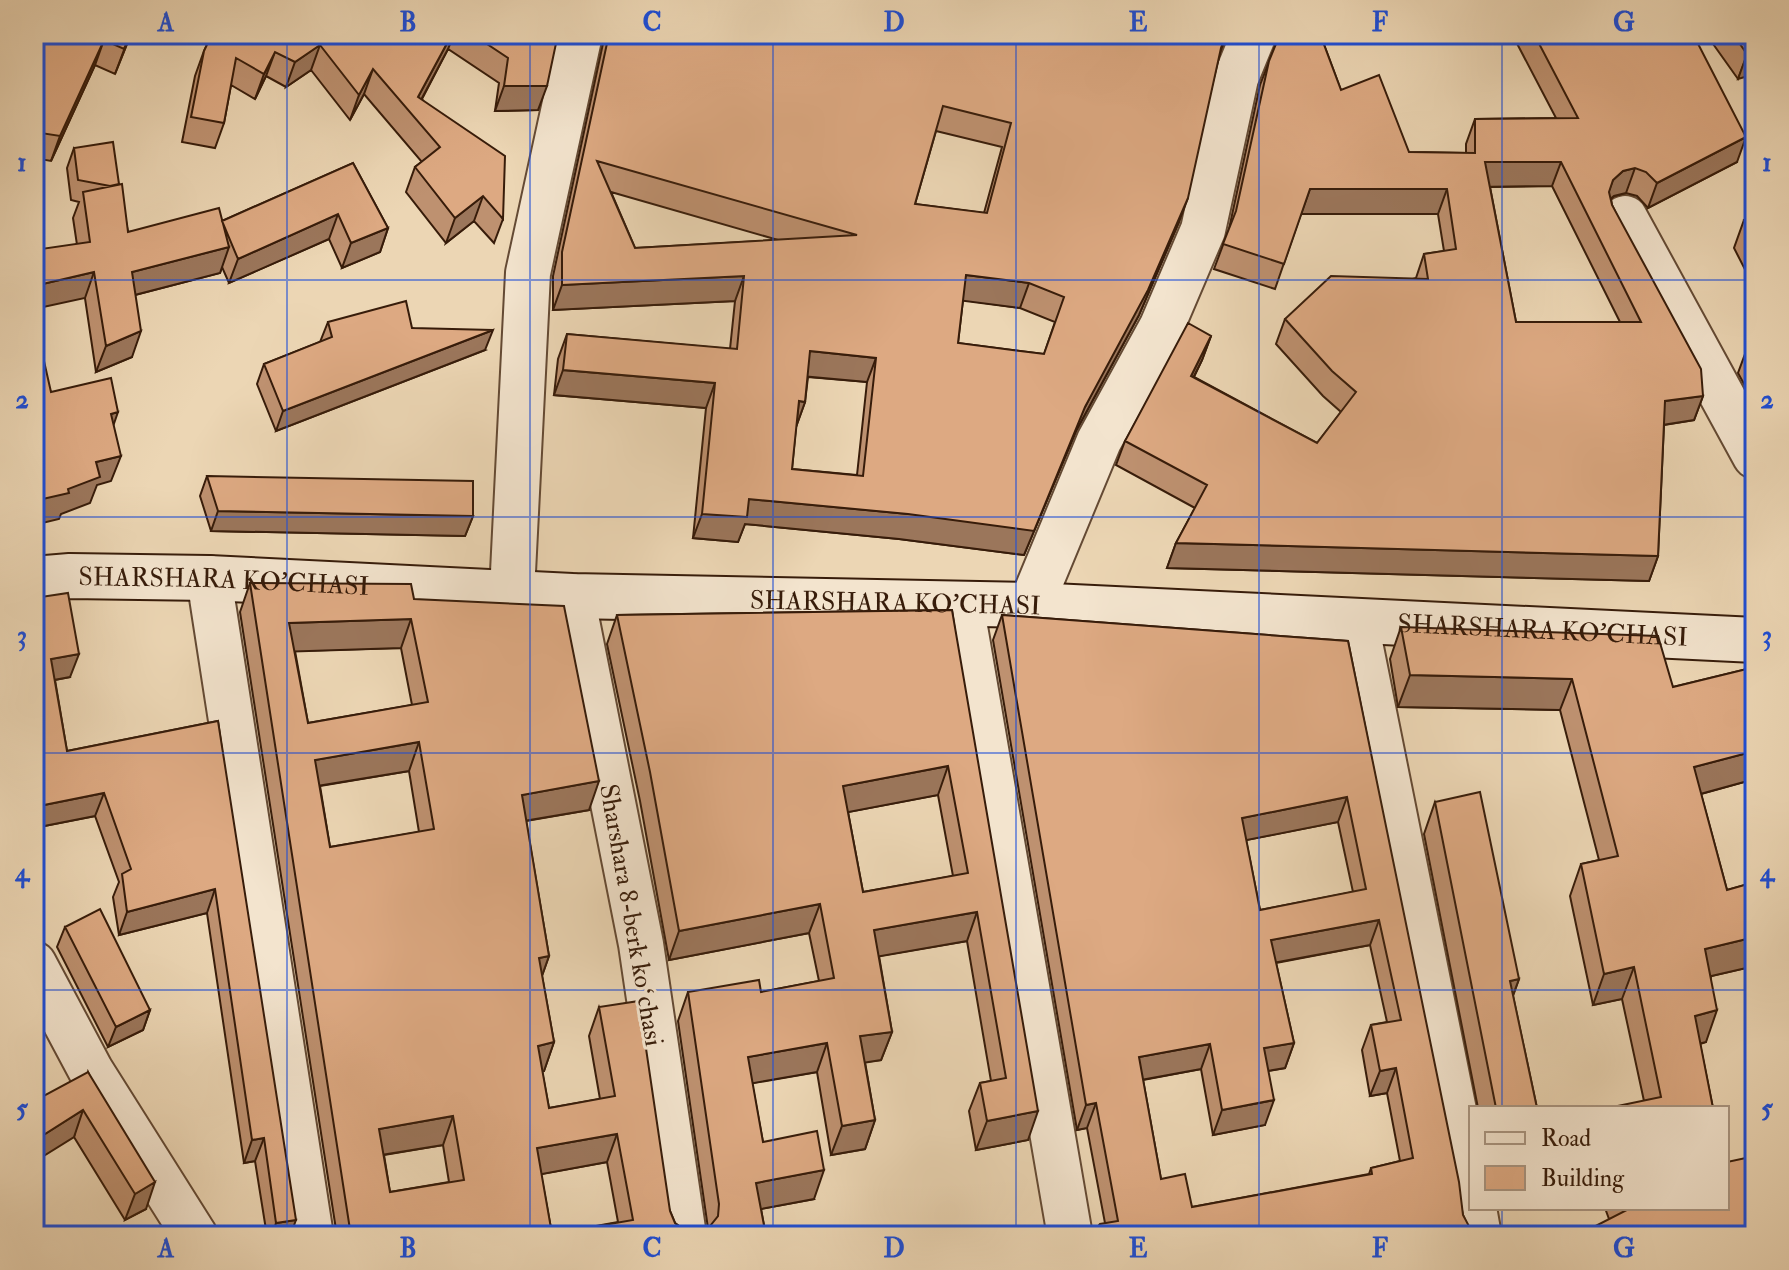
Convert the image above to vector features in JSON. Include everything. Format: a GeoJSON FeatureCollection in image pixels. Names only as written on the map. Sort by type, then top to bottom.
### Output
{"type":"FeatureCollection","features":[{"type":"Feature","properties":{"kind":"street"},"geometry":{"type":"LineString","coordinates":[[512,592],[528,273],[580,34]]}},
{"type":"Feature","properties":{"kind":"street"},"geometry":{"type":"LineString","coordinates":[[1031,605],[1099,441],[1162,326],[1203,230],[1236,78],[1254,34]]}},
{"type":"Feature","properties":{"kind":"street"},"geometry":{"type":"LineString","coordinates":[[1625,218],[1755,456]]}},
{"type":"Feature","properties":{"kind":"street","name":"SHARSHARA KO'CHASI"},"geometry":{"type":"LineString","coordinates":[[34,579],[70,576],[209,578],[572,596],[1031,605],[1755,640]]}},
{"type":"Feature","properties":{"kind":"street"},"geometry":{"type":"LineString","coordinates":[[209,578],[311,1236]]}},
{"type":"Feature","properties":{"kind":"street","name":"Sharshara 8-berk koʻchasi"},"geometry":{"type":"LineString","coordinates":[[572,596],[641,944],[684,1236]]}},
{"type":"Feature","properties":{"kind":"street"},"geometry":{"type":"LineString","coordinates":[[961,604],[1070,1236]]}},
{"type":"Feature","properties":{"kind":"street"},"geometry":{"type":"LineString","coordinates":[[1356,623],[1469,1185]]}},
{"type":"Feature","properties":{"kind":"street"},"geometry":{"type":"LineString","coordinates":[[34,964],[91,1071],[195,1236]]}},
{"type":"Feature","properties":{"kind":"street"},"geometry":{"type":"LineString","coordinates":[[1474,1210],[1479,1236]]}},
{"type":"Feature","properties":{"kind":"building"},"geometry":{"type":"Polygon","coordinates":[[[34,34],[130,34],[124,49],[104,40],[60,136],[34,132],[34,34]]]}},
{"type":"Feature","properties":{"kind":"building"},"geometry":{"type":"Polygon","coordinates":[[[212,34],[452,34],[418,97],[505,156],[503,219],[483,196],[455,218],[415,167],[440,147],[373,69],[359,95],[320,45],[295,62],[275,52],[264,74],[236,58],[224,123],[191,117],[204,51],[212,34]]]}},
{"type":"Feature","properties":{"kind":"building"},"geometry":{"type":"Polygon","coordinates":[[[472,34],[558,34],[547,86],[504,86],[508,58],[472,34]]]}},
{"type":"Feature","properties":{"kind":"building"},"geometry":{"type":"Polygon","coordinates":[[[609,34],[916,34],[950,42],[952,34],[1226,34],[1188,198],[1148,290],[1085,407],[1034,531],[908,514],[749,499],[747,517],[702,514],[715,383],[563,370],[567,334],[737,349],[744,276],[562,285],[562,252],[609,34]],[[943,106],[915,204],[987,213],[1011,123],[943,106]],[[597,161],[635,248],[857,235],[597,161]],[[966,275],[958,343],[1044,354],[1064,297],[1029,283],[966,275]],[[810,351],[805,402],[799,401],[792,469],[863,476],[876,358],[810,351]]]}},
{"type":"Feature","properties":{"kind":"building"},"geometry":{"type":"Polygon","coordinates":[[[1280,34],[1320,34],[1341,90],[1379,75],[1409,152],[1475,153],[1475,119],[1578,118],[1534,34],[1693,34],[1746,137],[1657,183],[1646,172],[1635,168],[1623,171],[1613,180],[1609,192],[1612,205],[1701,369],[1703,396],[1665,401],[1658,556],[1176,543],[1207,485],[1125,441],[1188,323],[1211,336],[1191,376],[1317,443],[1356,392],[1332,371],[1285,319],[1331,276],[1428,279],[1424,254],[1456,249],[1447,189],[1310,189],[1284,264],[1223,244],[1236,211],[1269,61],[1280,34]],[[1485,162],[1516,322],[1641,322],[1561,162],[1485,162]]]}},
{"type":"Feature","properties":{"kind":"building"},"geometry":{"type":"Polygon","coordinates":[[[1733,34],[1755,34],[1755,52],[1747,54],[1733,34]]]}},
{"type":"Feature","properties":{"kind":"building"},"geometry":{"type":"Polygon","coordinates":[[[113,142],[119,184],[110,186],[78,180],[74,148],[113,142]]]}},
{"type":"Feature","properties":{"kind":"building"},"geometry":{"type":"Polygon","coordinates":[[[353,163],[388,228],[351,243],[338,214],[238,259],[222,221],[353,163]]]}},
{"type":"Feature","properties":{"kind":"building"},"geometry":{"type":"Polygon","coordinates":[[[122,184],[128,232],[219,208],[229,247],[132,272],[141,331],[106,346],[94,272],[34,286],[34,250],[90,242],[83,192],[122,184]]]}},
{"type":"Feature","properties":{"kind":"building"},"geometry":{"type":"Polygon","coordinates":[[[1755,214],[1755,242],[1744,220],[1755,214]]]}},
{"type":"Feature","properties":{"kind":"building"},"geometry":{"type":"Polygon","coordinates":[[[406,301],[412,328],[493,330],[283,411],[264,364],[332,337],[328,322],[406,301]]]}},
{"type":"Feature","properties":{"kind":"building"},"geometry":{"type":"Polygon","coordinates":[[[34,317],[51,392],[111,378],[118,412],[111,414],[121,456],[96,462],[100,477],[68,489],[69,493],[34,501],[34,317]]]}},
{"type":"Feature","properties":{"kind":"building"},"geometry":{"type":"Polygon","coordinates":[[[1755,341],[1755,358],[1748,346],[1755,341]]]}},
{"type":"Feature","properties":{"kind":"building"},"geometry":{"type":"Polygon","coordinates":[[[207,476],[473,481],[473,516],[218,511],[207,476]]]}},
{"type":"Feature","properties":{"kind":"building"},"geometry":{"type":"Polygon","coordinates":[[[250,583],[411,584],[414,599],[564,606],[599,781],[522,795],[549,956],[539,958],[554,1042],[538,1046],[549,1108],[615,1096],[599,1007],[639,1001],[670,1211],[675,1223],[686,1231],[697,1232],[710,1226],[718,1216],[719,1204],[688,992],[759,980],[761,992],[834,978],[820,904],[679,931],[617,615],[952,610],[1038,1111],[987,1121],[980,1083],[1006,1078],[977,912],[874,930],[892,1032],[860,1036],[875,1120],[842,1126],[827,1043],[748,1057],[763,1142],[817,1131],[824,1170],[756,1183],[766,1236],[351,1236],[250,583]],[[411,619],[289,623],[308,723],[428,702],[411,619]],[[419,742],[315,760],[330,847],[434,829],[419,742]],[[948,766],[843,786],[863,892],[968,873],[948,766]],[[453,1116],[379,1129],[390,1192],[464,1180],[453,1116]],[[617,1134],[537,1148],[552,1234],[633,1220],[617,1134]]]}},
{"type":"Feature","properties":{"kind":"building"},"geometry":{"type":"Polygon","coordinates":[[[68,593],[79,654],[51,659],[67,751],[218,721],[296,1220],[276,1223],[264,1138],[252,1140],[215,889],[127,912],[122,874],[131,869],[104,793],[34,807],[34,598],[68,593]]]}},
{"type":"Feature","properties":{"kind":"building"},"geometry":{"type":"Polygon","coordinates":[[[1002,615],[1348,641],[1459,1182],[1463,1215],[1472,1236],[1055,1236],[1054,1232],[1064,1230],[1071,1235],[1084,1235],[1100,1224],[1118,1221],[1096,1103],[1086,1105],[1002,615]],[[1347,797],[1242,818],[1260,910],[1366,889],[1347,797]],[[1379,920],[1271,940],[1294,1043],[1264,1048],[1274,1100],[1222,1110],[1210,1044],[1139,1057],[1161,1179],[1185,1174],[1192,1207],[1372,1174],[1371,1168],[1413,1158],[1396,1068],[1380,1071],[1371,1025],[1401,1020],[1379,920]]]}},
{"type":"Feature","properties":{"kind":"building"},"geometry":{"type":"Polygon","coordinates":[[[1401,627],[1658,636],[1673,687],[1755,667],[1755,751],[1694,767],[1727,890],[1755,882],[1755,937],[1705,949],[1717,1010],[1695,1016],[1713,1106],[1618,1106],[1661,1097],[1634,967],[1604,974],[1581,864],[1618,856],[1572,679],[1410,675],[1401,627]]]}},
{"type":"Feature","properties":{"kind":"building"},"geometry":{"type":"Polygon","coordinates":[[[1480,792],[1519,979],[1510,981],[1537,1106],[1496,1106],[1435,802],[1480,792]]]}},
{"type":"Feature","properties":{"kind":"building"},"geometry":{"type":"Polygon","coordinates":[[[100,909],[150,1010],[116,1027],[65,927],[100,909]]]}},
{"type":"Feature","properties":{"kind":"building"},"geometry":{"type":"Polygon","coordinates":[[[88,1072],[155,1182],[135,1194],[83,1110],[34,1141],[34,1101],[88,1072]]]}},
{"type":"Feature","properties":{"kind":"building"},"geometry":{"type":"Polygon","coordinates":[[[1755,1156],[1755,1236],[1576,1236],[1627,1210],[1729,1210],[1729,1162],[1755,1156]]]}}]}
